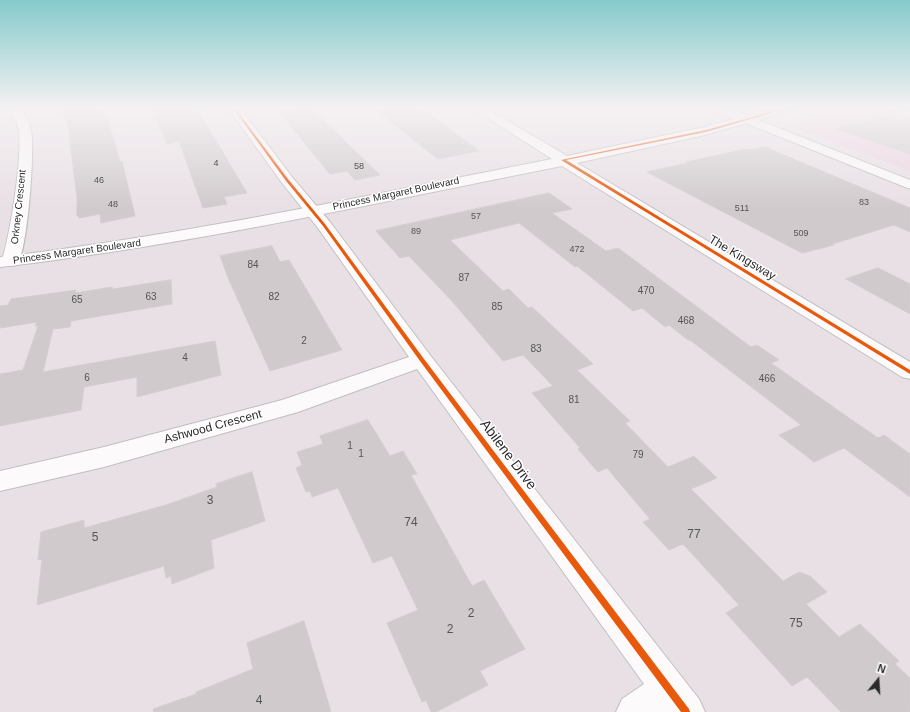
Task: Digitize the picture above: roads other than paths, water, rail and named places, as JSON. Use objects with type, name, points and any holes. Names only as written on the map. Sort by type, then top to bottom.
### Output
[{"type":"street","name":"Orkney Crescent","points":[[6,262],[15,246],[25,141]]},
{"type":"street","points":[[258,141],[287,180],[314,211]]},
{"type":"street","name":"The Kingsway","points":[[532,141],[910,372]]},
{"type":"street","name":"Princess Margaret Boulevard","points":[[6,262],[121,247],[249,224],[656,141]]},
{"type":"street","points":[[801,141],[910,185]]},
{"type":"street","name":"Abilene Drive","points":[[314,211],[422,360],[678,700]]},
{"type":"street","name":"Ashwood Crescent","points":[[0,481],[104,457],[289,406],[422,360]]},
{"type":"street","points":[[635,712],[678,700]]}]
